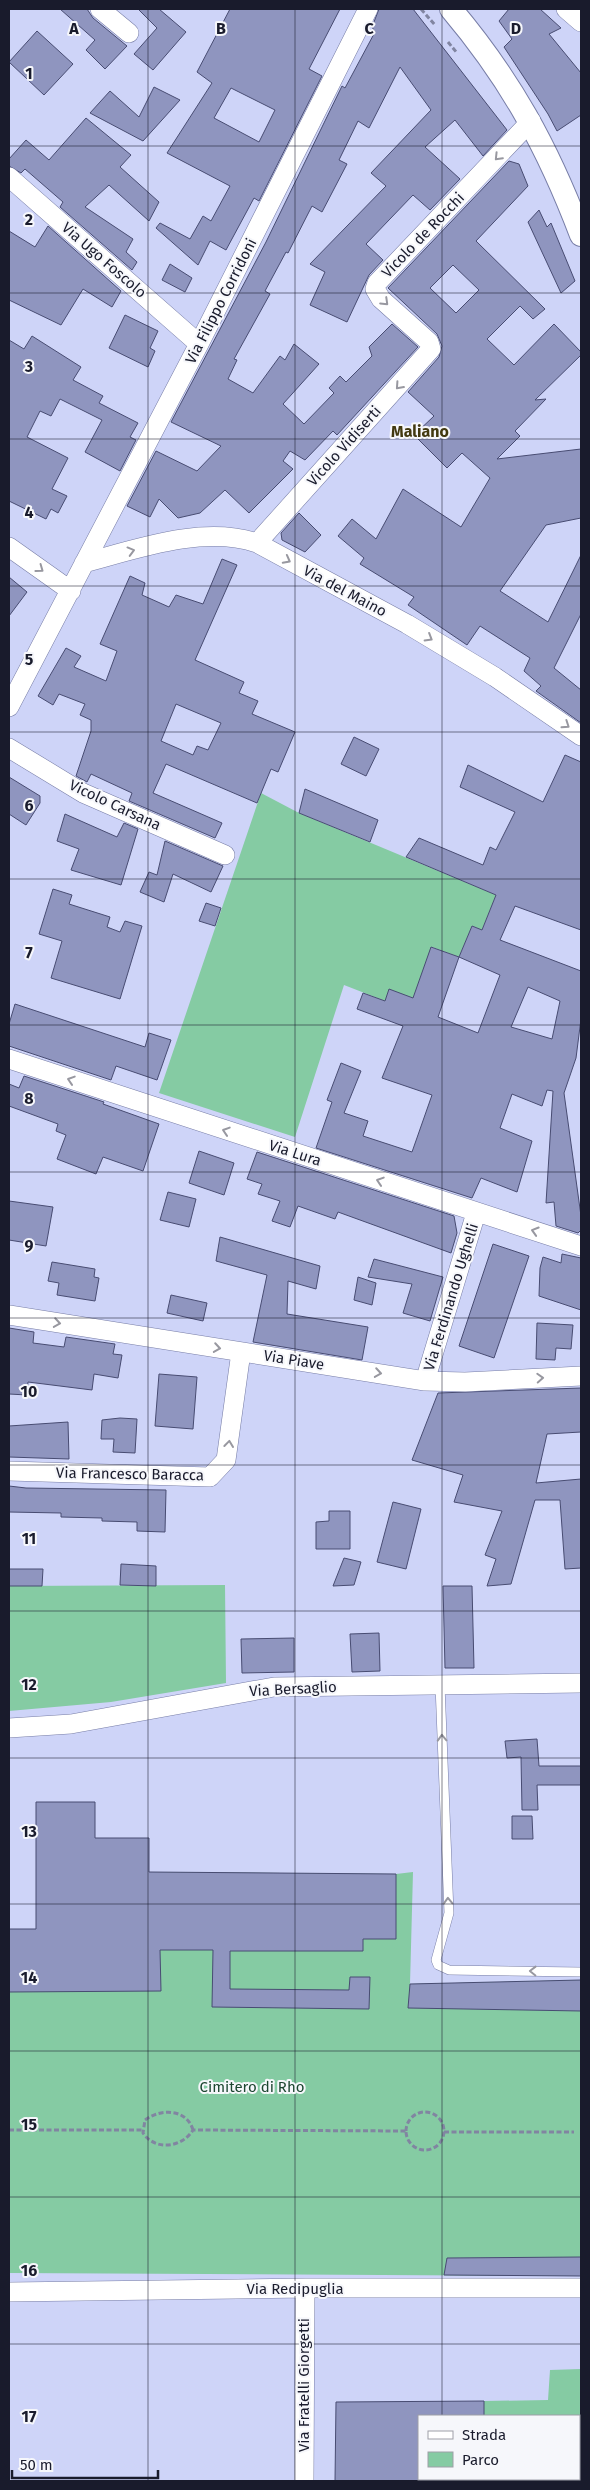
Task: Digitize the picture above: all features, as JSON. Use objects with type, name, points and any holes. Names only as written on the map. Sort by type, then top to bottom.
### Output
[{"type":"street","points":[[100,9],[129,33]]},
{"type":"street","name":"Via Filippo Corridoni","points":[[9,708],[199,344],[368,9]]},
{"type":"street","points":[[452,9],[487,55],[531,121],[565,191],[581,235]]},
{"type":"street","points":[[566,9],[581,22]]},
{"type":"street","name":"Vicolo de Rocchi","points":[[431,349],[429,342],[377,295],[375,289],[377,283],[531,121]]},
{"type":"street","name":"Via Ugo Foscolo","points":[[9,177],[199,344]]},
{"type":"street","name":"Vicolo Vidiserti","points":[[257,543],[431,349]]},
{"type":"street","name":"Via del Maino","points":[[84,563],[153,545],[212,536],[229,536],[257,543],[407,624],[495,677],[581,736]]},
{"type":"street","points":[[9,547],[71,591]]},
{"type":"street","name":"Vicolo Carsana","points":[[9,748],[83,792],[225,855]]},
{"type":"street","name":"Via Lura","points":[[9,1059],[581,1246]]},
{"type":"street","name":"Via Ferdinando Ughelli","points":[[425,1381],[476,1213]]},
{"type":"street","name":"Via Piave","points":[[9,1315],[425,1381],[465,1382],[581,1376]]},
{"type":"street","name":"Via Francesco Baracca","points":[[9,1472],[210,1477],[226,1460],[241,1352]]},
{"type":"street","name":"Via Bersaglio","points":[[9,1728],[71,1724],[202,1702],[256,1688],[581,1683]]},
{"type":"street","name":"Via Redipuglia","points":[[9,2292],[305,2288],[581,2288]]},
{"type":"street","name":"Via Fratelli Giorgetti","points":[[304,2481],[305,2288]]},
{"type":"lane","points":[[440,1685],[448,1913],[436,1960],[438,1965],[449,1970],[581,1972]]},
{"type":"path","points":[[168,2112],[183,2115],[191,2122],[193,2130],[189,2137],[172,2145],[158,2145],[149,2141],[144,2130],[146,2120],[154,2113],[168,2112]]},
{"type":"path","points":[[424,2112],[430,2112],[440,2120],[444,2132],[435,2147],[423,2149],[412,2144],[406,2131],[412,2117],[424,2112]]},
{"type":"path","points":[[9,2130],[144,2130]]},
{"type":"path","points":[[193,2130],[406,2131]]},
{"type":"path","points":[[444,2132],[574,2132]]},
{"type":"green space","points":[[261,793],[299,813],[496,895],[482,930],[472,926],[459,957],[432,947],[413,998],[390,990],[385,1001],[344,985],[295,1137],[159,1093]]},
{"type":"green space","points":[[225,1585],[226,1683],[111,1702],[9,1711],[9,1586]]},
{"type":"green space","name":"Cimitero di Rho","points":[[149,1872],[396,1874],[413,1872],[410,1984],[581,1980],[581,2276],[9,2273],[9,1929],[148,1929]]},
{"type":"green space","points":[[581,2369],[581,2481],[487,2481],[580,2480],[580,2415],[484,2415],[484,2401],[548,2400],[550,2370]]},
{"type":"building","points":[[60,9],[87,9],[93,18],[127,46],[105,69],[86,50],[95,40]]},
{"type":"building","points":[[138,9],[159,9],[186,32],[153,70],[134,54],[157,28]]},
{"type":"building","points":[[230,9],[340,9],[309,69],[322,76],[259,201],[254,198],[226,250],[210,241],[198,265],[156,228],[160,223],[190,239],[203,216],[211,221],[230,186],[167,153],[212,83],[197,72]],"holes":[[[231,88],[275,110],[259,142],[214,118]]]},
{"type":"building","points":[[379,9],[413,9],[507,130],[483,156],[455,120],[425,147],[460,179],[430,210],[413,195],[366,244],[383,260],[369,275],[347,322],[310,305],[325,272],[310,264],[386,186],[371,173],[431,110],[400,67],[369,128],[358,121],[339,160],[347,164],[322,212],[312,206],[288,253],[286,252],[265,291],[270,294],[234,359],[237,360],[228,379],[253,393],[280,356],[285,360],[294,344],[319,364],[283,404],[304,424],[334,393],[329,388],[340,376],[346,382],[372,356],[369,347],[392,324],[418,347],[337,435],[333,431],[305,460],[290,451],[283,461],[293,469],[249,513],[225,490],[200,513],[178,518],[159,499],[150,517],[127,506],[156,451],[197,471],[221,446],[171,422],[266,242],[342,86],[345,88],[375,32],[372,27]]},
{"type":"building","points":[[509,9],[540,9],[561,28],[549,34],[581,73],[581,115],[557,131],[504,47],[512,39],[499,21]]},
{"type":"building","points":[[37,31],[73,64],[44,95],[9,62]]},
{"type":"building","points":[[154,87],[180,100],[143,141],[90,113],[110,91],[139,117]]},
{"type":"building","points":[[86,118],[131,155],[120,167],[159,202],[149,221],[109,185],[85,207],[133,239],[126,252],[137,262],[132,270],[60,207],[63,202],[25,169],[21,173],[9,166],[9,159],[26,140],[49,160]]},
{"type":"building","points":[[509,161],[519,164],[528,186],[476,241],[545,309],[533,319],[520,306],[487,339],[514,365],[554,324],[581,352],[581,355],[535,400],[546,399],[515,431],[520,436],[497,459],[581,449],[581,518],[546,525],[500,591],[548,622],[581,555],[581,614],[554,668],[581,690],[581,723],[536,691],[541,686],[524,671],[530,658],[480,626],[467,645],[408,605],[414,597],[360,564],[364,558],[338,536],[352,519],[376,539],[403,489],[461,527],[490,478],[462,453],[447,468],[414,435],[434,416],[408,392],[439,357],[442,346],[437,334],[388,288]],"holes":[[[453,265],[479,290],[456,313],[430,288]]]},
{"type":"building","points":[[539,210],[547,227],[551,223],[575,281],[561,293],[528,222]]},
{"type":"building","points":[[48,226],[121,291],[112,307],[83,289],[61,325],[9,300],[9,231],[35,247]]},
{"type":"building","points":[[170,264],[192,278],[185,292],[162,280]]},
{"type":"building","points":[[125,315],[158,331],[150,348],[155,351],[148,367],[109,348]]},
{"type":"building","points":[[32,336],[81,367],[73,380],[103,396],[99,403],[138,423],[130,437],[136,440],[120,471],[85,452],[102,420],[60,399],[51,416],[40,411],[27,437],[68,458],[52,489],[67,496],[58,513],[51,509],[46,519],[9,501],[9,340],[24,349]]},
{"type":"building","points":[[299,513],[321,535],[305,552],[282,540],[281,533]]},
{"type":"building","points":[[222,559],[237,565],[195,660],[244,682],[239,693],[258,701],[252,714],[295,732],[278,772],[271,769],[257,803],[166,764],[153,793],[222,823],[215,838],[129,801],[132,793],[91,774],[87,782],[76,776],[91,731],[91,720],[80,715],[85,704],[59,694],[53,705],[38,696],[66,648],[81,656],[74,667],[106,681],[117,651],[100,644],[130,576],[145,583],[142,595],[169,607],[176,595],[203,604]],"holes":[[[176,704],[221,723],[208,750],[197,746],[193,755],[161,741]]]},
{"type":"building","points":[[9,577],[27,592],[9,616]]},
{"type":"building","points":[[354,737],[379,749],[366,776],[341,764]]},
{"type":"building","points":[[565,755],[581,762],[581,930],[515,906],[500,940],[581,971],[581,1019],[576,1058],[564,1093],[581,1216],[581,1230],[578,1233],[556,1226],[554,1202],[546,1203],[553,1091],[547,1090],[542,1106],[512,1094],[500,1128],[532,1141],[517,1192],[481,1178],[472,1198],[316,1148],[332,1102],[327,1100],[341,1063],[361,1071],[344,1113],[368,1121],[363,1136],[412,1152],[432,1095],[382,1078],[403,1026],[357,1009],[363,993],[385,1001],[389,989],[413,998],[431,947],[459,957],[472,926],[482,930],[496,895],[406,857],[419,838],[483,865],[490,847],[496,850],[515,812],[460,787],[468,765],[543,802]],"holes":[[[459,957],[500,975],[478,1033],[438,1017]],[[528,987],[560,1001],[552,1039],[511,1027]]]},
{"type":"building","points":[[9,777],[40,796],[40,803],[26,825],[9,814]]},
{"type":"building","points":[[305,789],[378,820],[370,842],[299,813]]},
{"type":"building","points":[[65,814],[117,837],[124,823],[138,829],[121,885],[71,870],[79,849],[57,841]]},
{"type":"building","points":[[165,841],[223,866],[211,892],[173,874],[164,902],[140,892],[149,872],[157,875]]},
{"type":"building","points":[[53,889],[72,895],[69,904],[110,917],[107,927],[120,932],[125,921],[142,926],[120,999],[51,978],[62,941],[39,934]]},
{"type":"building","points":[[206,903],[221,908],[215,926],[199,921]]},
{"type":"building","points":[[15,1004],[145,1047],[149,1033],[171,1040],[157,1080],[116,1066],[111,1080],[9,1046],[9,1024]]},
{"type":"building","points":[[24,1076],[104,1102],[103,1104],[159,1124],[143,1171],[103,1157],[96,1174],[57,1159],[66,1135],[56,1131],[58,1124],[9,1106],[9,1084],[19,1088]]},
{"type":"building","points":[[199,1151],[234,1163],[224,1195],[189,1183]]},
{"type":"building","points":[[257,1152],[454,1216],[457,1233],[451,1253],[338,1212],[335,1219],[298,1206],[290,1227],[272,1221],[280,1201],[258,1194],[262,1184],[247,1179]]},
{"type":"building","points":[[168,1192],[196,1199],[189,1227],[160,1220]]},
{"type":"building","points":[[9,1201],[53,1207],[46,1246],[9,1240]]},
{"type":"building","points":[[220,1237],[320,1266],[316,1289],[288,1281],[287,1314],[368,1327],[362,1360],[253,1342],[267,1275],[216,1261]]},
{"type":"building","points":[[493,1244],[529,1256],[494,1358],[459,1346]]},
{"type":"building","points":[[562,1254],[581,1258],[581,1310],[539,1296],[540,1268],[543,1257],[561,1263]]},
{"type":"building","points":[[374,1259],[443,1277],[430,1321],[403,1313],[412,1284],[368,1277]]},
{"type":"building","points":[[52,1262],[95,1269],[94,1277],[99,1278],[95,1301],[57,1295],[59,1283],[48,1281]]},
{"type":"building","points":[[358,1277],[376,1283],[372,1305],[354,1300]]},
{"type":"building","points":[[171,1295],[207,1303],[203,1321],[167,1313]]},
{"type":"building","points":[[537,1323],[573,1325],[571,1349],[556,1348],[555,1360],[536,1359]]},
{"type":"building","points":[[9,1328],[34,1332],[33,1343],[64,1347],[66,1337],[115,1344],[113,1354],[122,1355],[118,1378],[94,1374],[92,1390],[28,1382],[27,1395],[9,1394]]},
{"type":"building","points":[[159,1374],[197,1377],[193,1429],[155,1426]]},
{"type":"building","points":[[581,1388],[581,1432],[547,1434],[536,1483],[581,1479],[581,1568],[565,1569],[560,1500],[535,1500],[511,1584],[487,1586],[496,1559],[485,1555],[502,1511],[454,1502],[463,1475],[412,1460],[438,1393]]},
{"type":"building","points":[[137,1419],[135,1453],[113,1452],[114,1439],[101,1439],[102,1420]]},
{"type":"building","points":[[68,1422],[69,1459],[9,1457],[9,1426]]},
{"type":"building","points":[[9,1486],[26,1488],[166,1490],[165,1532],[137,1531],[137,1522],[102,1521],[102,1518],[61,1517],[61,1513],[9,1512]]},
{"type":"building","points":[[393,1502],[421,1509],[406,1569],[377,1562]]},
{"type":"building","points":[[329,1511],[350,1511],[350,1549],[316,1549],[316,1522],[329,1521]]},
{"type":"building","points":[[344,1558],[361,1562],[354,1585],[333,1586]]},
{"type":"building","points":[[121,1564],[156,1566],[156,1586],[120,1585]]},
{"type":"building","points":[[9,1569],[43,1569],[42,1586],[9,1586]]},
{"type":"building","points":[[443,1586],[472,1586],[474,1668],[445,1668]]},
{"type":"building","points":[[379,1633],[380,1671],[352,1672],[350,1634]]},
{"type":"building","points":[[294,1638],[294,1672],[242,1673],[241,1639]]},
{"type":"building","points":[[537,1739],[539,1766],[581,1766],[581,1785],[537,1785],[538,1810],[522,1810],[521,1757],[507,1758],[505,1741]]},
{"type":"building","points":[[36,1802],[95,1802],[95,1838],[149,1838],[149,1872],[396,1874],[396,1939],[363,1939],[363,1951],[230,1951],[230,1989],[349,1990],[350,1977],[370,1977],[369,2009],[212,2007],[213,1950],[160,1950],[161,1991],[9,1992],[9,1929],[36,1929]]},
{"type":"building","points":[[512,1816],[532,1816],[533,1839],[512,1839]]},
{"type":"building","points":[[581,1980],[581,2011],[408,2008],[410,1984]]},
{"type":"building","points":[[581,2257],[581,2276],[444,2275],[447,2258]]},
{"type":"building","points":[[484,2401],[484,2415],[418,2415],[419,2481],[335,2481],[336,2402]]},
{"type":"district","name":"Maliano","points":[[420,431]]}]
